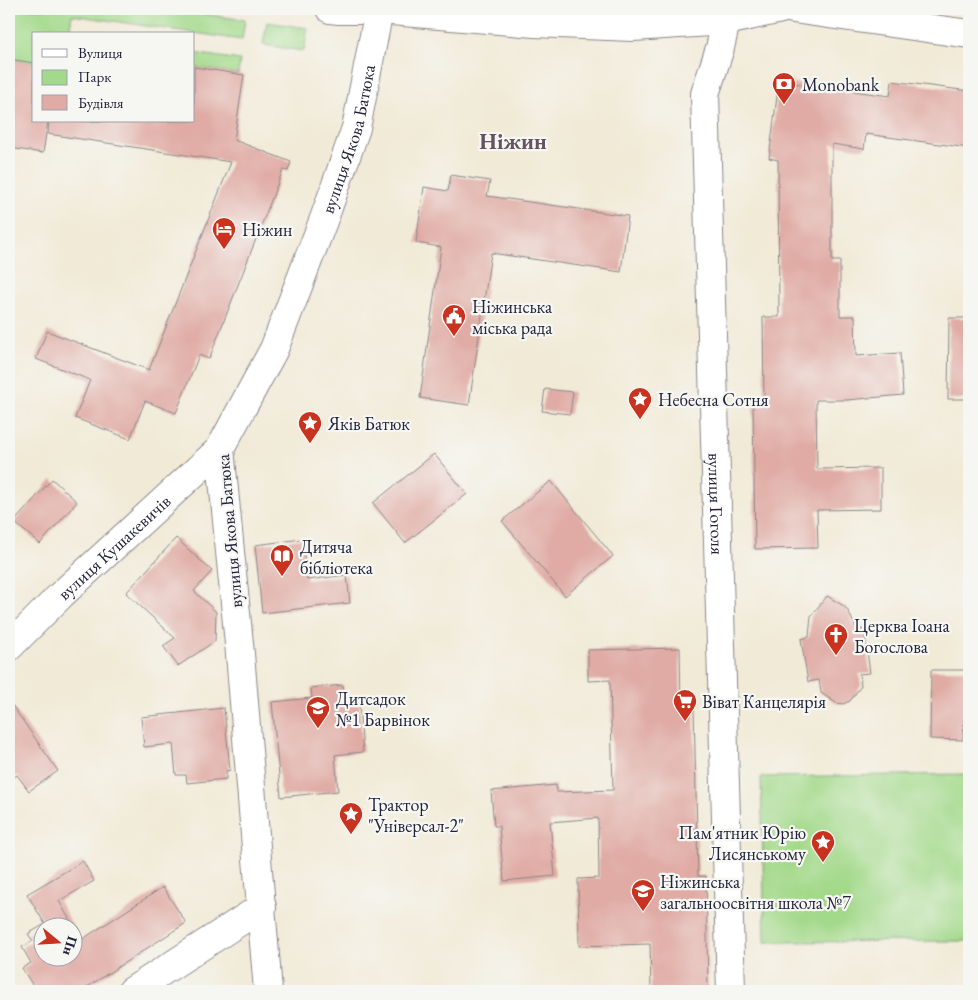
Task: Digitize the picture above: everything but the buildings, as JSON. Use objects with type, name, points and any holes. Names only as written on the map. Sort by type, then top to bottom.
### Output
[{"type":"street","points":[[330,9],[379,9],[534,23],[633,27],[781,9]]},
{"type":"street","name":"вулиця Якова Батюка","points":[[268,991],[238,624],[220,449],[274,349],[325,216],[356,128],[379,9]]},
{"type":"street","points":[[793,9],[969,34]]},
{"type":"street","name":"вулиця Гоголя","points":[[727,15],[720,48],[705,94],[731,991]]},
{"type":"street","name":"вулиця Кушакевичів","points":[[9,647],[61,595],[220,449]]},
{"type":"street","points":[[132,991],[262,906]]},
{"type":"green space","points":[[9,9],[168,9],[245,20],[242,40],[72,15],[69,32],[32,32],[32,63],[9,59]]},
{"type":"green space","points":[[267,22],[308,28],[304,51],[263,45]]},
{"type":"green space","points":[[195,53],[240,60],[238,74],[195,67]]},
{"type":"green space","points":[[969,774],[969,941],[765,942],[761,777]]},
{"type":"place","name":"Monobank","points":[[784,105]]},
{"type":"place","name":"Ніжин","points":[[224,250]]},
{"type":"place","name":"Ніжинська міська рада","points":[[454,337]]},
{"type":"place","name":"Небесна Сотня","points":[[640,420]]},
{"type":"place","name":"Яків Батюк","points":[[310,444]]},
{"type":"place","name":"Дитяча бібліотека","points":[[282,577]]},
{"type":"place","name":"Церква Іоана Богослова","points":[[836,656]]},
{"type":"place","name":"Віват Канцелярія","points":[[685,722]]},
{"type":"place","name":"Дитсадок №1 Барвінок","points":[[318,729]]},
{"type":"place","name":"Трактор \"Універсал-2\"","points":[[351,835]]},
{"type":"place","name":"Пам'ятник Юрію Лисянському","points":[[823,863]]},
{"type":"place","name":"Ніжинська загальноосвітня школа №7","points":[[643,912]]},
{"type":"district","name":"Ніжин","points":[[513,141]]}]
